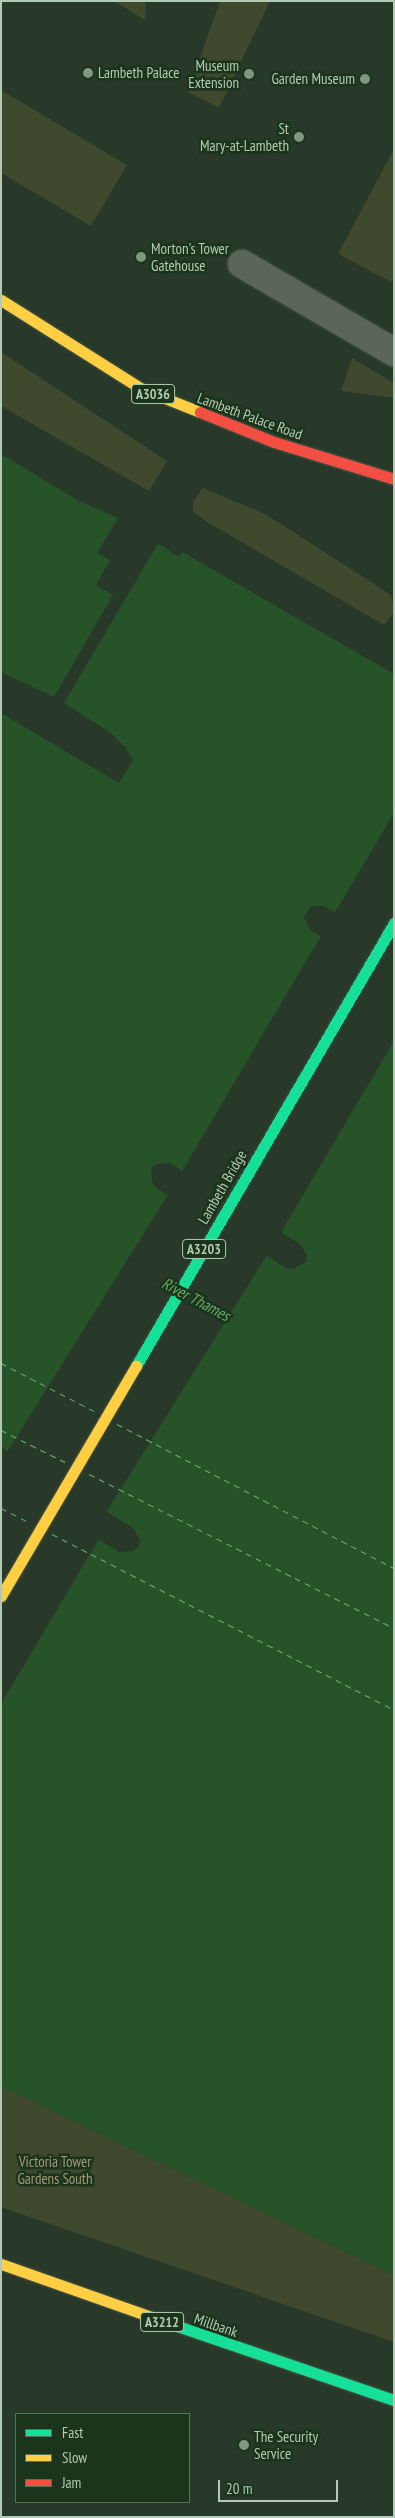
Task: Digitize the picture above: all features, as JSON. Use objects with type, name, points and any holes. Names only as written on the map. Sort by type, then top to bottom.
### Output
[{"type":"main road","name":"Lambeth Palace Road","points":[[1,300],[142,389],[274,442],[394,479]]},
{"type":"main road","name":"Lambeth Bridge","points":[[1,1596],[394,923]]},
{"type":"main road","name":"Millbank","points":[[1,2264],[259,2356],[394,2400]]},
{"type":"street","points":[[242,264],[394,352]]},
{"type":"green space","points":[[114,1],[146,1],[145,20]]},
{"type":"green space","points":[[220,1],[270,1],[219,108],[188,92]]},
{"type":"green space","points":[[1,90],[127,165],[91,226],[1,173]]},
{"type":"green space","points":[[394,149],[394,277],[391,282],[338,254]]},
{"type":"green space","points":[[1,352],[167,461],[149,491],[1,406]]},
{"type":"green space","points":[[352,358],[394,383],[394,398],[341,391]]},
{"type":"green space","points":[[203,488],[265,514],[365,578],[391,595],[394,612],[384,625],[207,522],[193,512],[193,502]]},
{"type":"green space","name":"Victoria Tower Gardens South","points":[[1,2086],[394,2275],[394,2342],[1,2207]]},
{"type":"water","name":"River Thames","points":[[1,454],[77,500],[118,518],[179,557],[182,552],[394,674],[394,947],[324,906],[311,906],[304,917],[310,930],[394,979],[394,2275],[1,2086],[1,1479],[119,1552],[133,1551],[139,1547],[140,1540],[133,1528],[1,1447]],"holes":[[[170,1163],[300,1244],[307,1256],[306,1262],[293,1269],[286,1268],[155,1187],[152,1182],[151,1168],[157,1164]]]},
{"type":"pier","points":[[118,518],[159,542],[64,703],[111,733],[125,747],[133,760],[119,783],[1,713],[1,672],[54,697],[113,595],[96,585],[110,560],[97,553]]},
{"type":"pier","points":[[394,813],[394,950],[334,914]]},
{"type":"pier","points":[[322,934],[394,977],[394,1041],[280,1234],[181,1173]]},
{"type":"pier","points":[[169,1193],[267,1254],[105,1514],[7,1453]]},
{"type":"pier","points":[[2,1477],[100,1537],[1,1704],[1,1479]]},
{"type":"ferry route","points":[[1,1363],[94,1411]]},
{"type":"ferry route","points":[[117,1424],[394,1568]]},
{"type":"ferry route","points":[[1,1430],[65,1462]]},
{"type":"ferry route","points":[[89,1474],[394,1628]]},
{"type":"ferry route","points":[[1,1508],[28,1522]]},
{"type":"ferry route","points":[[52,1534],[394,1710]]},
{"type":"traffic: fast","points":[[136,1366],[394,923]]},
{"type":"traffic: fast","points":[[154,2318],[394,2400]]},
{"type":"traffic: slow","points":[[1,300],[142,389],[200,412]]},
{"type":"traffic: slow","points":[[1,1596],[136,1366]]},
{"type":"traffic: slow","points":[[1,2264],[154,2318]]},
{"type":"traffic: jam","points":[[200,412],[274,442],[394,479]]},
{"type":"place","name":"Lambeth Palace","points":[[88,73]]},
{"type":"place","name":"Museum Extension","points":[[249,74]]},
{"type":"place","name":"Garden Museum","points":[[365,79]]},
{"type":"place","name":"St Mary-at-Lambeth","points":[[299,137]]},
{"type":"place","name":"Morton's Tower Gatehouse","points":[[141,257]]},
{"type":"place","name":"The Security Service","points":[[244,2445]]}]
